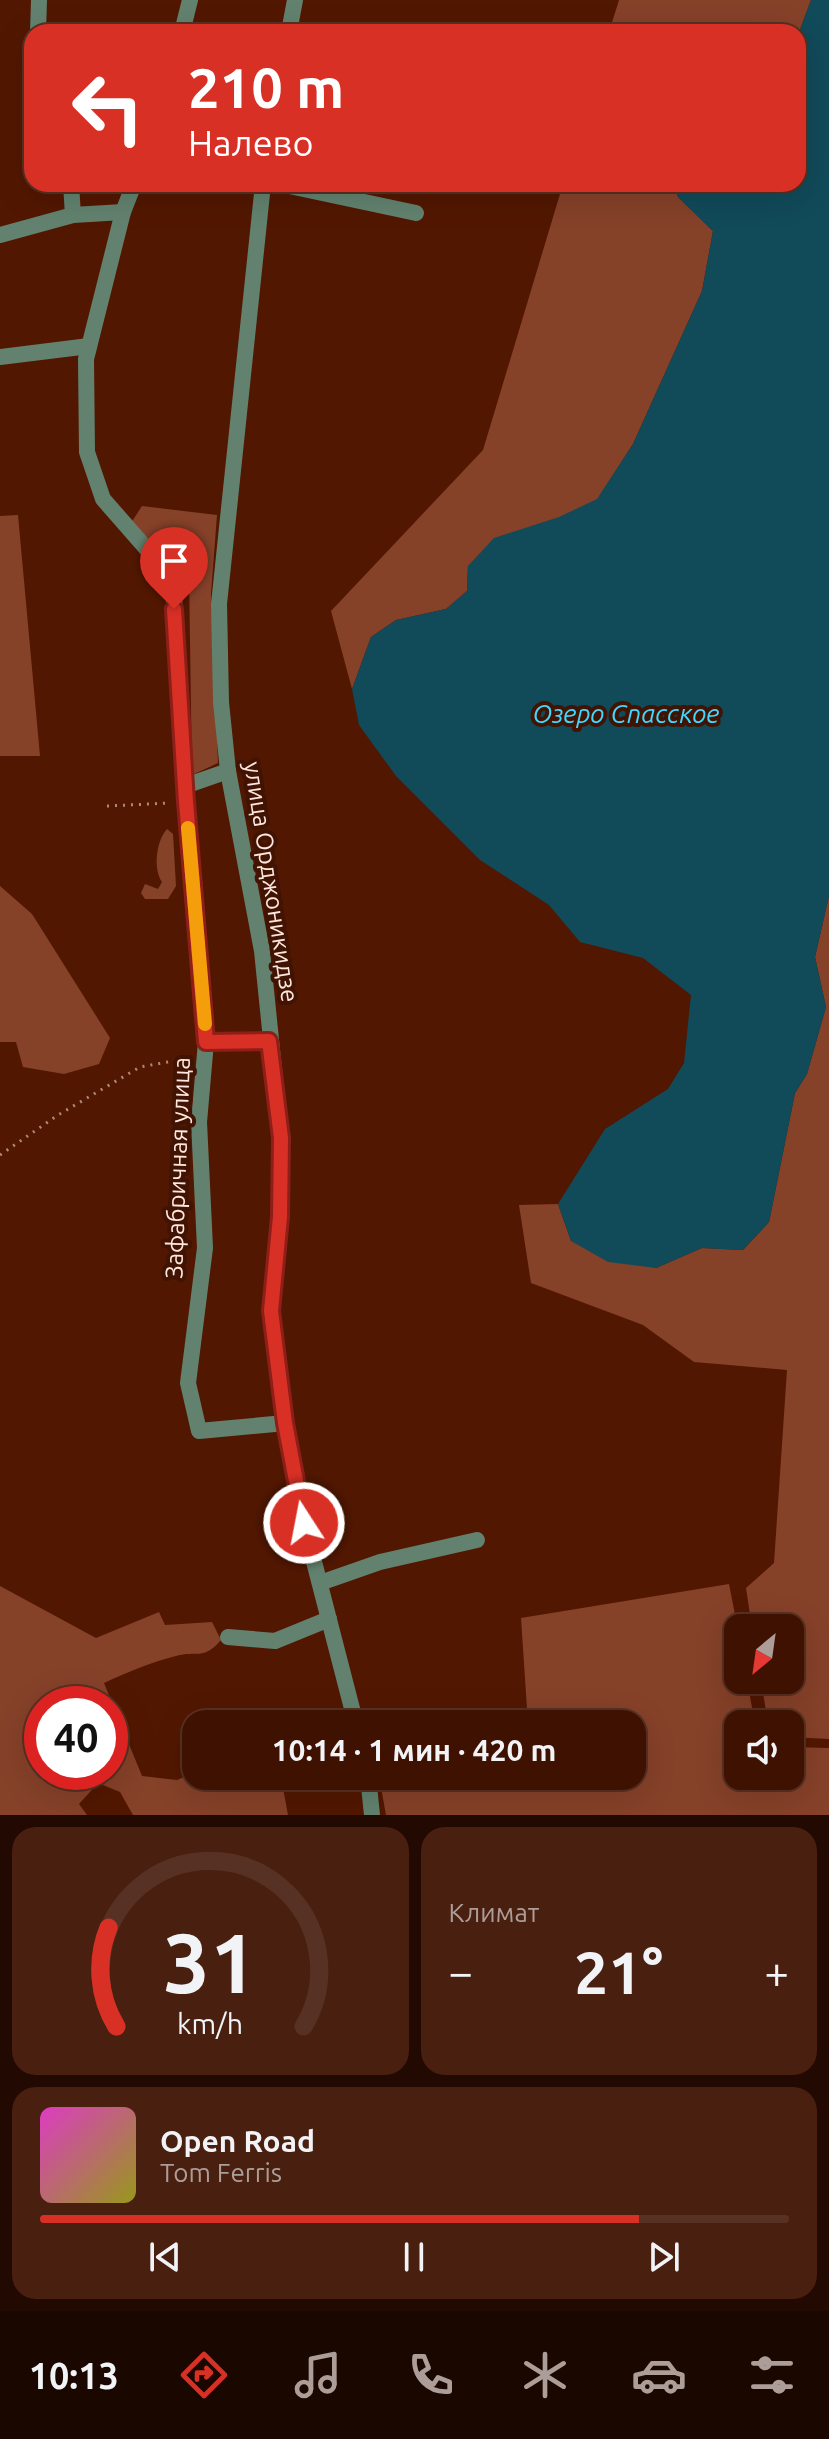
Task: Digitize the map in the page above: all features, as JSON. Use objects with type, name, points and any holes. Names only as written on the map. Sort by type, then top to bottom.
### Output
[{"type":"street","points":[[38,24],[39,0]]},
{"type":"street","points":[[184,24],[190,0]]},
{"type":"street","points":[[290,24],[295,0]]},
{"type":"street","points":[[72,192],[73,215]]},
{"type":"street","points":[[0,357],[89,346],[131,192]]},
{"type":"street","name":"улица Орджоникидзе","points":[[262,192],[219,604],[221,702],[228,771],[262,951],[281,1138],[280,1217],[271,1311],[285,1423],[304,1523],[352,1710]]},
{"type":"street","points":[[318,192],[416,213]]},
{"type":"street","points":[[0,235],[73,215],[123,212]]},
{"type":"street","name":"Зафабричная улица","points":[[89,346],[86,359],[87,452],[103,499],[173,579],[185,794],[206,1048],[199,1122],[205,1248],[188,1383],[199,1431],[285,1423]]},
{"type":"street","points":[[185,794],[228,771]]},
{"type":"street","points":[[206,1048],[269,1041]]},
{"type":"street","points":[[320,1583],[380,1562],[477,1540]]},
{"type":"street","points":[[228,1637],[275,1641],[329,1619]]},
{"type":"street","points":[[369,1790],[372,1815]]},
{"type":"path","points":[[107,806],[185,794]]},
{"type":"path","points":[[0,1155],[58,1115],[140,1067],[206,1048]]},
{"type":"shaded area","points":[[619,0],[811,0],[802,24],[612,24]]},
{"type":"shaded area","points":[[561,192],[676,192],[713,231],[702,291],[633,444],[597,500],[468,566],[467,591],[446,609],[396,620],[371,637],[352,689],[331,611],[483,450]]},
{"type":"shaded area","points":[[142,506],[217,515],[211,594],[218,763],[192,775],[189,574],[172,567],[131,523]]},
{"type":"shaded area","points":[[18,515],[40,756],[0,756],[0,516]]},
{"type":"shaded area","points":[[167,829],[173,834],[176,886],[168,899],[145,899],[141,893],[145,884],[158,889],[162,882],[157,870],[157,855]]},
{"type":"shaded area","points":[[0,886],[32,914],[110,1038],[99,1064],[64,1074],[23,1067],[16,1042],[0,1042]]},
{"type":"shaded area","points":[[829,896],[829,1739],[804,1738],[804,1710],[766,1710],[763,1694],[804,1694],[804,1614],[750,1614],[746,1588],[774,1563],[787,1370],[694,1362],[643,1325],[531,1283],[519,1205],[558,1204],[571,1241],[656,1268],[702,1248],[743,1250],[769,1222],[795,1093],[807,1074],[826,1007],[815,957]]},
{"type":"shaded area","points":[[729,1584],[735,1614],[724,1614],[724,1694],[750,1694],[752,1710],[724,1710],[724,1790],[804,1790],[804,1747],[829,1748],[829,1815],[386,1815],[382,1790],[646,1790],[646,1710],[527,1710],[521,1618]]},
{"type":"shaded area","points":[[0,1586],[96,1638],[159,1612],[165,1625],[212,1622],[221,1640],[209,1651],[167,1658],[104,1683],[105,1686],[24,1686],[24,1790],[92,1790],[79,1804],[87,1815],[0,1815]]},
{"type":"shaded area","points":[[128,1742],[142,1776],[182,1778],[182,1790],[283,1790],[288,1815],[133,1815],[120,1792],[115,1790],[128,1790]]},
{"type":"water","name":"Озеро Спасское","points":[[811,0],[829,0],[829,896],[815,957],[826,1007],[807,1074],[795,1093],[769,1222],[743,1250],[702,1248],[656,1268],[608,1262],[571,1241],[558,1204],[605,1129],[668,1089],[684,1063],[691,995],[643,958],[580,942],[549,905],[480,860],[396,776],[359,725],[352,689],[371,637],[396,620],[446,609],[467,591],[468,566],[494,538],[559,517],[597,499],[633,444],[702,291],[713,231],[676,192],[806,192],[806,24],[802,24]]},
{"type":"slow traffic","points":[[188,828],[205,1024]]},
{"type":"route","points":[[174,609],[206,1042],[269,1041],[281,1138],[280,1217],[271,1311],[285,1423],[304,1523]]}]
